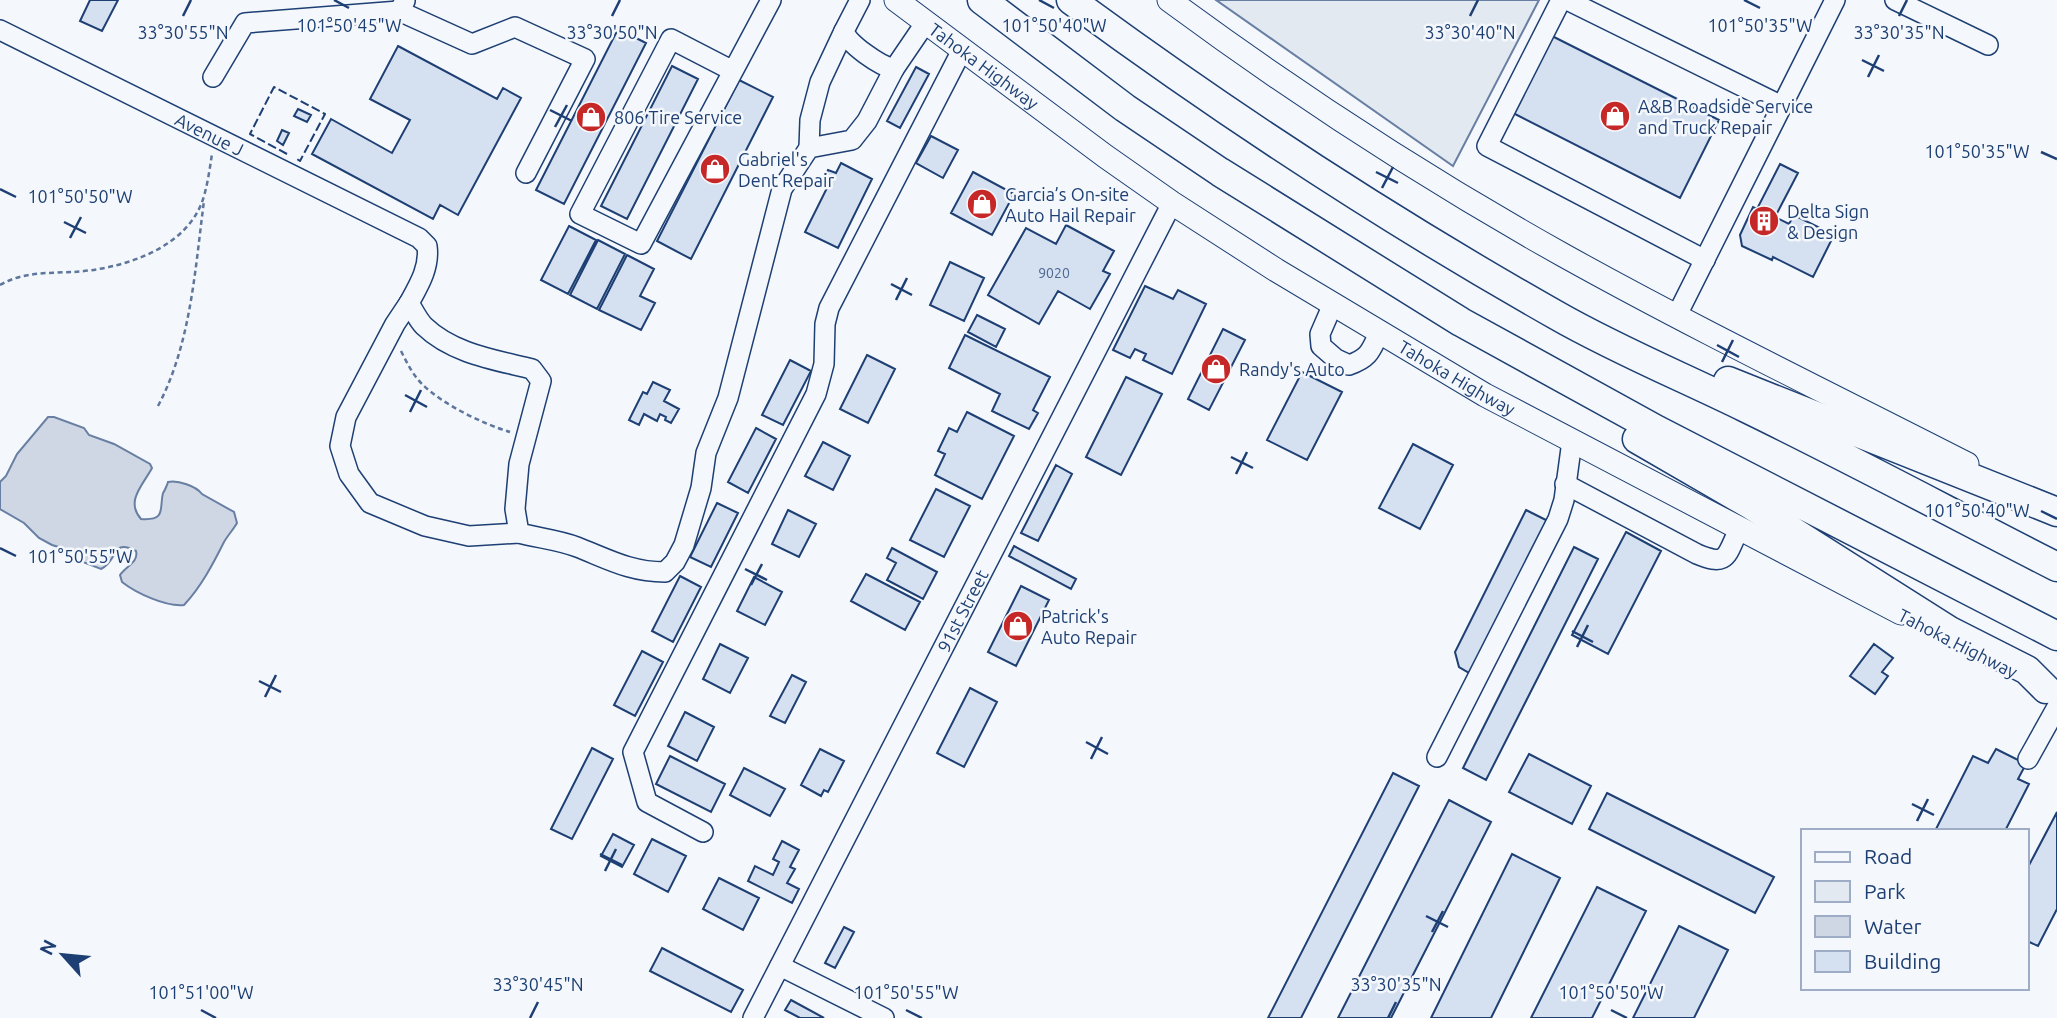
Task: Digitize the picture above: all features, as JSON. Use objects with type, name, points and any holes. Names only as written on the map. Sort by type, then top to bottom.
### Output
[{"type":"highway","points":[[982,0],[1125,108],[1209,165],[1475,329],[1647,445],[1751,505],[1950,631],[2027,670],[2053,696]]},
{"type":"highway","points":[[1071,0],[1289,152],[1540,306],[2057,567]]},
{"type":"highway","points":[[1540,306],[2057,511]]},
{"type":"highway","points":[[1475,329],[1657,430],[2057,636]]},
{"type":"main road","name":"Tahoka Highway","points":[[896,0],[1105,156],[1276,271],[1485,395],[2053,696]]},
{"type":"main road","points":[[1169,0],[1300,93],[1469,200],[1564,255],[2057,511]]},
{"type":"street","points":[[733,71],[671,39],[580,214],[640,244],[733,71],[771,0]]},
{"type":"street","points":[[519,533],[514,509],[519,464],[541,380],[533,369],[467,353],[433,334],[423,325],[409,303],[395,324],[346,417],[340,446],[349,474],[370,503],[425,526],[469,536],[519,533],[574,546],[621,566],[645,572],[665,572],[675,562],[684,545],[701,488],[706,453],[728,398],[782,189],[809,148],[810,120],[820,82],[860,0]]},
{"type":"street","points":[[1560,0],[1487,146],[1705,260]]},
{"type":"street","points":[[1567,0],[1782,106]]},
{"type":"street","points":[[1677,315],[1835,0]]},
{"type":"street","points":[[1895,0],[1988,45]]},
{"type":"street","points":[[213,77],[246,23],[402,5],[472,44],[515,27],[585,59],[526,173]]},
{"type":"street","points":[[809,148],[852,140],[867,121],[894,68],[926,22]]},
{"type":"street","name":"Avenue J","points":[[0,30],[419,238],[428,246],[429,256],[423,278],[409,303]]},
{"type":"street","points":[[844,31],[846,39],[886,67],[894,68]]},
{"type":"street","points":[[704,832],[648,802],[633,752],[816,394],[824,364],[825,324],[829,308],[962,50]]},
{"type":"street","name":"91st Street","points":[[753,1018],[1172,203]]},
{"type":"street","points":[[1334,304],[1320,334],[1321,346],[1336,359],[1349,365],[1367,357],[1381,331]]},
{"type":"street","points":[[1437,757],[1558,519],[1572,441]]},
{"type":"street","points":[[1565,484],[1713,561],[1720,560],[1727,554],[1739,529]]},
{"type":"street","points":[[2028,759],[2053,696]]},
{"type":"street","points":[[780,966],[884,1018]]},
{"type":"path","points":[[158,406],[178,358],[189,308],[204,197],[216,136]]},
{"type":"path","points":[[0,285],[32,274],[91,271],[144,257],[181,234],[192,221],[204,197]]},
{"type":"path","points":[[395,324],[398,345],[421,384],[439,398],[500,429],[514,432],[528,429]]},
{"type":"green space","points":[[1216,0],[1539,0],[1453,166]]},
{"type":"water","points":[[48,417],[84,428],[89,435],[114,444],[150,464],[152,468],[135,499],[141,519],[158,516],[168,482],[191,486],[234,512],[237,523],[201,583],[184,605],[169,604],[151,598],[122,582],[120,575],[134,561],[136,551],[123,547],[119,549],[101,569],[75,559],[62,548],[39,538],[24,523],[0,509],[0,482],[17,454]]},
{"type":"building","points":[[90,0],[118,0],[102,31],[80,21]]},
{"type":"building","name":"806 Tire Service","points":[[618,29],[646,43],[564,204],[536,190]]},
{"type":"building","name":"A&B Roadside Service and Truck Repair","points":[[1550,35],[1719,120],[1680,198],[1511,112]]},
{"type":"building","points":[[398,46],[497,99],[503,88],[521,98],[458,215],[440,205],[433,219],[312,154],[331,119],[392,153],[410,120],[370,99]]},
{"type":"building","points":[[672,66],[698,79],[627,219],[601,206]]},
{"type":"building","points":[[916,67],[929,74],[900,128],[887,121]]},
{"type":"building","name":"Gabriel's Dent Repair","points":[[739,80],[773,97],[691,259],[657,241]]},
{"type":"building","points":[[298,109],[311,115],[307,122],[294,116]]},
{"type":"building","points":[[282,130],[289,133],[283,145],[277,141]]},
{"type":"building","points":[[931,136],[958,150],[943,178],[916,163]]},
{"type":"building","points":[[841,163],[872,179],[838,248],[805,232],[830,182],[824,179],[828,170],[836,173]]},
{"type":"building","name":"Delta Sign & Design","points":[[1780,164],[1798,173],[1775,217],[1789,224],[1794,215],[1834,235],[1813,277],[1773,257],[1772,260],[1742,246],[1740,235],[1753,207],[1757,209]]},
{"type":"building","name":"Garcia’s On-site Auto Hail Repair","points":[[973,172],[1014,194],[992,235],[951,213]]},
{"type":"building","points":[[1066,225],[1114,251],[1103,271],[1110,274],[1090,309],[1058,291],[1039,324],[988,295],[1026,228],[1056,244]]},
{"type":"building","points":[[569,226],[596,240],[568,294],[541,280]]},
{"type":"building","points":[[598,240],[625,254],[597,309],[570,295]]},
{"type":"building","points":[[627,255],[654,269],[640,296],[655,303],[641,330],[599,310]]},
{"type":"building","points":[[950,262],[984,278],[964,321],[930,305]]},
{"type":"building","points":[[1145,286],[1173,299],[1178,290],[1206,304],[1172,374],[1143,360],[1146,354],[1135,349],[1130,358],[1113,350]]},
{"type":"building","points":[[977,315],[1005,329],[996,347],[968,332]]},
{"type":"building","name":"Randy's Auto","points":[[1223,329],[1245,340],[1209,410],[1188,399]]},
{"type":"building","points":[[965,335],[1050,377],[1033,410],[1038,413],[1029,429],[992,411],[1000,394],[949,368]]},
{"type":"building","points":[[867,355],[895,369],[868,423],[840,409]]},
{"type":"building","points":[[790,360],[811,371],[783,425],[762,415]]},
{"type":"building","points":[[1302,372],[1342,392],[1307,460],[1267,440]]},
{"type":"building","points":[[1126,377],[1162,394],[1121,475],[1086,457]]},
{"type":"building","points":[[653,382],[670,390],[664,401],[679,409],[671,423],[660,414],[657,421],[644,414],[639,425],[629,420],[643,392],[647,394]]},
{"type":"building","points":[[967,412],[1014,436],[982,499],[935,475],[945,454],[938,451],[949,428],[957,432]]},
{"type":"building","points":[[756,428],[776,439],[748,493],[728,482]]},
{"type":"building","points":[[823,442],[850,456],[833,490],[805,476]]},
{"type":"building","points":[[1413,444],[1453,465],[1420,529],[1379,508]]},
{"type":"building","points":[[1056,465],[1072,474],[1038,541],[1021,533]]},
{"type":"building","points":[[936,489],[970,506],[944,557],[910,540]]},
{"type":"building","points":[[717,503],[738,513],[711,567],[690,557]]},
{"type":"building","points":[[788,510],[816,524],[799,557],[772,544]]},
{"type":"building","points":[[1526,510],[1548,521],[1471,674],[1459,667],[1455,652]]},
{"type":"building","points":[[1626,532],[1661,551],[1608,654],[1572,635]]},
{"type":"building","points":[[1014,546],[1076,579],[1071,589],[1009,556]]},
{"type":"building","points":[[1574,547],[1598,559],[1486,780],[1463,768]]},
{"type":"building","points":[[892,548],[937,572],[923,599],[887,580],[896,563],[887,558]]},
{"type":"building","points":[[866,574],[920,602],[905,630],[851,601]]},
{"type":"building","points":[[680,576],[701,587],[673,642],[652,631]]},
{"type":"building","points":[[754,577],[782,592],[765,625],[737,611]]},
{"type":"building","name":"Patrick's Auto Repair","points":[[1021,586],[1049,600],[1016,666],[988,652]]},
{"type":"building","points":[[720,644],[748,658],[730,693],[703,679]]},
{"type":"building","points":[[1874,644],[1893,658],[1882,672],[1888,676],[1875,694],[1850,676]]},
{"type":"building","points":[[642,651],[663,662],[635,716],[614,705]]},
{"type":"building","points":[[792,675],[806,682],[785,723],[770,716]]},
{"type":"building","points":[[970,688],[997,702],[964,767],[937,753]]},
{"type":"building","points":[[685,712],[714,727],[697,761],[668,746]]},
{"type":"building","points":[[592,748],[613,759],[572,839],[551,829]]},
{"type":"building","points":[[820,749],[844,761],[828,792],[824,790],[821,796],[801,785]]},
{"type":"building","points":[[1996,749],[2026,764],[2018,779],[2029,784],[2006,829],[1936,829],[1973,756],[1988,763]]},
{"type":"building","points":[[1529,754],[1591,786],[1572,824],[1509,792]]},
{"type":"building","points":[[670,756],[725,784],[711,812],[656,784]]},
{"type":"building","points":[[744,768],[785,789],[770,816],[730,795]]},
{"type":"building","points":[[1393,773],[1419,786],[1301,1018],[1268,1018]]},
{"type":"building","points":[[1607,793],[1774,877],[1755,913],[1589,829]]},
{"type":"building","points":[[1449,800],[1491,822],[1391,1018],[1338,1018]]},
{"type":"building","points":[[2057,812],[2057,909],[2038,946],[2029,942],[2029,865]]},
{"type":"building","points":[[613,834],[634,845],[622,867],[601,856]]},
{"type":"building","points":[[652,839],[686,856],[668,892],[634,874]]},
{"type":"building","points":[[782,841],[799,850],[790,867],[795,869],[787,883],[799,889],[792,903],[748,881],[755,866],[773,875],[779,862],[773,859]]},
{"type":"building","points":[[1512,854],[1560,878],[1491,1018],[1431,1018]]},
{"type":"building","points":[[719,878],[759,898],[743,930],[703,909]]},
{"type":"building","points":[[1597,887],[1646,911],[1592,1018],[1531,1018]]},
{"type":"building","points":[[1679,926],[1728,950],[1694,1018],[1633,1018]]},
{"type":"building","points":[[844,927],[854,932],[835,968],[825,963]]},
{"type":"building","points":[[662,948],[743,990],[731,1012],[650,971]]},
{"type":"building","points":[[791,1000],[824,1018],[800,1018],[785,1010]]},
{"type":"fence","points":[[287,154],[250,134],[274,87],[325,114],[300,161],[297,159]]},
{"type":"place","name":"A&B Roadside Service and Truck Repair","points":[[1615,116]]},
{"type":"place","name":"806 Tire Service","points":[[591,117]]},
{"type":"place","name":"Gabriel's Dent Repair","points":[[715,169]]},
{"type":"place","name":"Garcia’s On-site Auto Hail Repair","points":[[982,204]]},
{"type":"place","name":"Delta Sign & Design","points":[[1764,221]]},
{"type":"place","name":"Randy's Auto","points":[[1216,369]]},
{"type":"place","name":"Patrick's Auto Repair","points":[[1018,626]]}]
